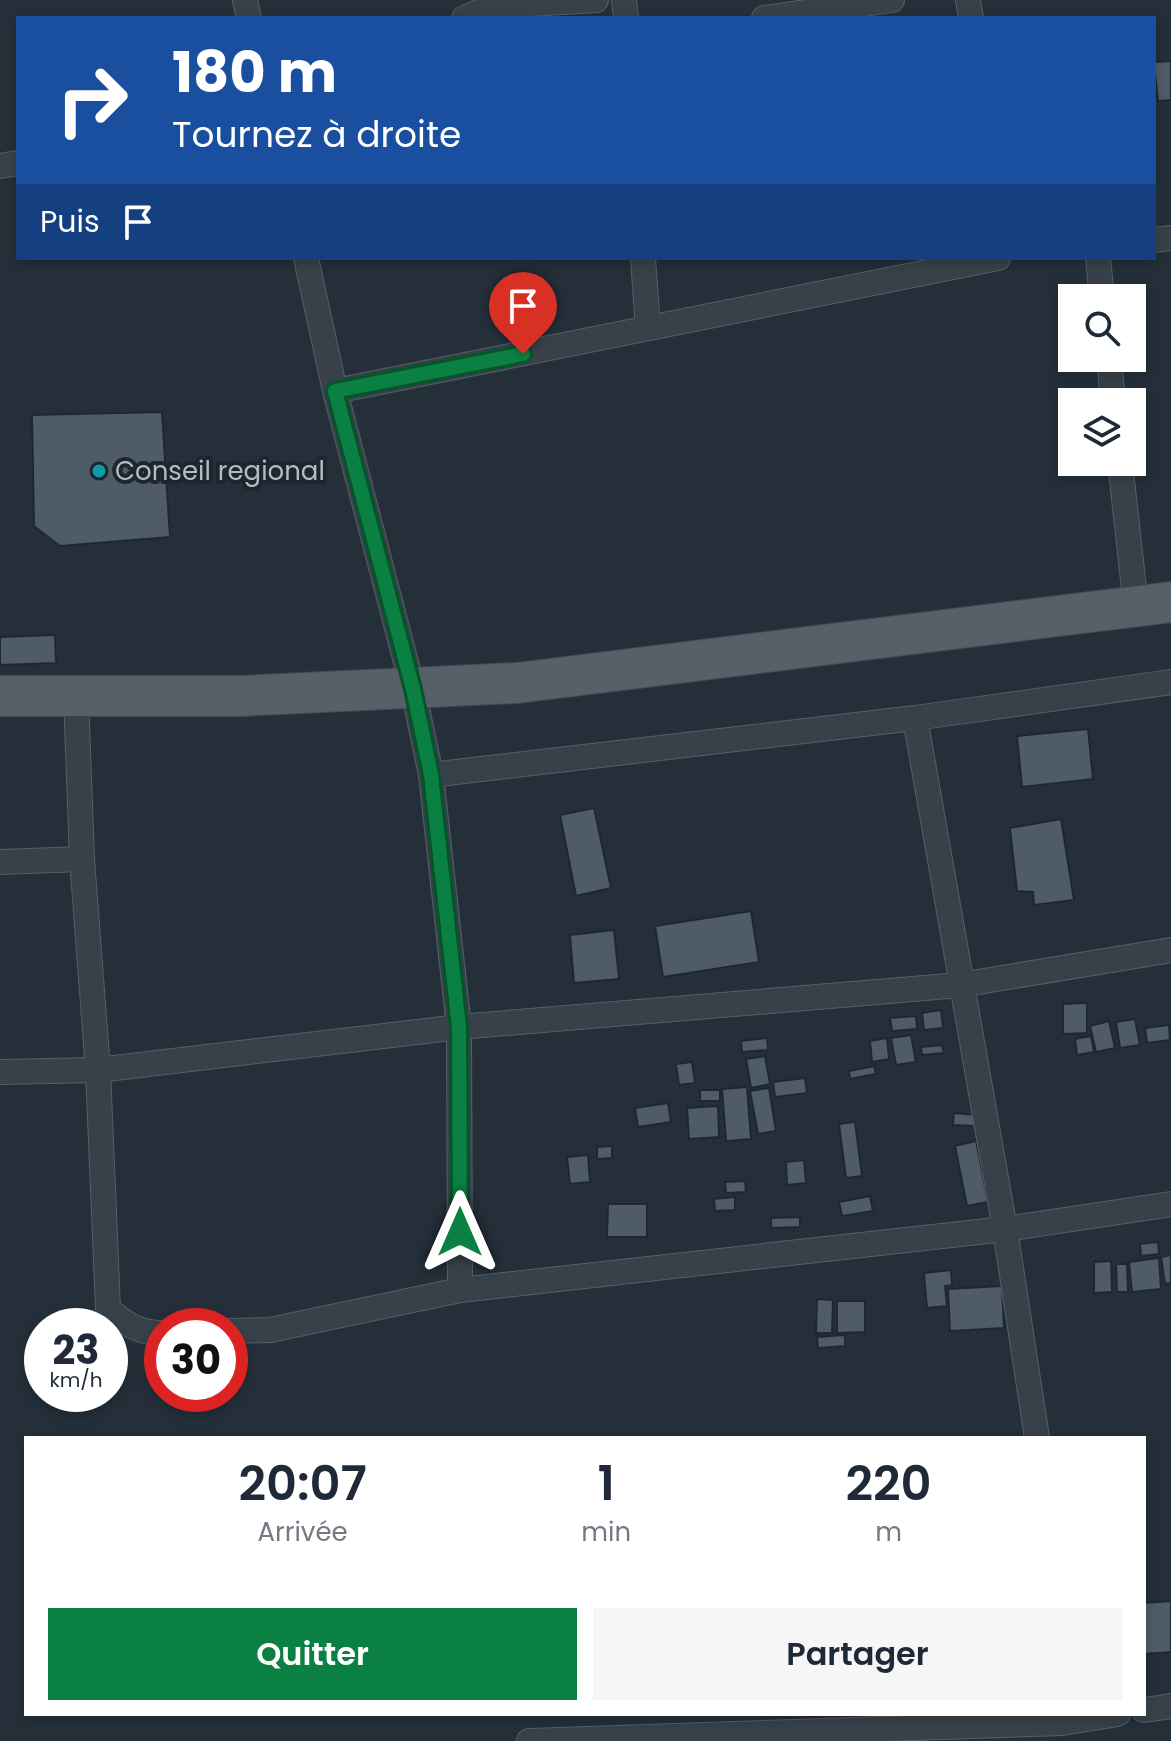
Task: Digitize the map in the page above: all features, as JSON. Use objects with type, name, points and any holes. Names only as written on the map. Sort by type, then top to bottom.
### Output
[{"type":"main road","points":[[0,696],[240,696],[517,683],[1153,604]]},
{"type":"street","points":[[469,16],[494,6],[596,0]]},
{"type":"street","points":[[778,16],[892,0]]},
{"type":"street","points":[[306,260],[335,391],[413,689],[431,775],[459,1027],[460,1290]]},
{"type":"street","points":[[643,260],[648,328]]},
{"type":"street","points":[[335,391],[988,260]]},
{"type":"street","points":[[1098,260],[1101,284]]},
{"type":"street","points":[[1123,476],[1153,604]]},
{"type":"street","points":[[431,775],[915,718],[1171,682]]},
{"type":"street","points":[[76,696],[82,859],[98,1070],[108,1309],[125,1325],[144,1332]]},
{"type":"street","points":[[915,718],[1005,1229],[1037,1436]]},
{"type":"street","points":[[0,862],[82,859]]},
{"type":"street","points":[[0,1072],[98,1070],[459,1027],[960,985],[1171,950]]},
{"type":"street","points":[[248,1331],[270,1330],[460,1290],[1005,1229],[1171,1204]]},
{"type":"street","points":[[1146,1710],[1171,1706]]},
{"type":"street","points":[[529,1741],[1090,1716]]},
{"type":"street","points":[[1028,1741],[1062,1718]]},
{"type":"building","points":[[1171,61],[1171,100],[1158,101],[1156,62]]},
{"type":"building","name":"Conseil regional","points":[[162,412],[170,537],[60,546],[34,526],[32,415]]},
{"type":"building","points":[[55,635],[56,663],[0,665],[0,637]]},
{"type":"building","points":[[1088,729],[1093,779],[1022,787],[1017,736]]},
{"type":"building","points":[[594,808],[611,888],[576,896],[560,815]]},
{"type":"building","points":[[1061,819],[1074,900],[1034,905],[1033,892],[1017,891],[1010,828]]},
{"type":"building","points":[[751,911],[759,962],[663,977],[655,926]]},
{"type":"building","points":[[614,930],[619,979],[574,983],[570,935]]},
{"type":"building","points":[[1087,1003],[1087,1033],[1063,1034],[1063,1004]]},
{"type":"building","points":[[941,1010],[943,1028],[924,1030],[922,1013]]},
{"type":"building","points":[[916,1016],[917,1029],[892,1031],[890,1018]]},
{"type":"building","points":[[1135,1019],[1140,1045],[1120,1048],[1116,1022]]},
{"type":"building","points":[[1109,1021],[1115,1048],[1096,1052],[1090,1026]]},
{"type":"building","points":[[1169,1025],[1170,1040],[1147,1043],[1145,1028]]},
{"type":"building","points":[[911,1035],[916,1062],[896,1065],[891,1038]]},
{"type":"building","points":[[1091,1036],[1094,1052],[1077,1055],[1075,1039]]},
{"type":"building","points":[[767,1038],[768,1050],[742,1052],[741,1041]]},
{"type":"building","points":[[887,1038],[889,1059],[872,1062],[870,1041]]},
{"type":"building","points":[[942,1045],[944,1053],[922,1055],[921,1047]]},
{"type":"building","points":[[765,1056],[770,1084],[751,1088],[746,1059]]},
{"type":"building","points":[[692,1062],[695,1083],[679,1085],[676,1064]]},
{"type":"building","points":[[874,1066],[876,1074],[850,1079],[849,1071]]},
{"type":"building","points":[[805,1078],[807,1093],[775,1097],[773,1082]]},
{"type":"building","points":[[747,1087],[751,1139],[726,1141],[722,1089]]},
{"type":"building","points":[[769,1088],[776,1131],[758,1134],[750,1091]]},
{"type":"building","points":[[700,1090],[720,1090],[720,1101],[700,1101]]},
{"type":"building","points":[[668,1103],[671,1122],[638,1127],[635,1108]]},
{"type":"building","points":[[718,1106],[719,1137],[689,1139],[687,1108]]},
{"type":"building","points":[[954,1113],[976,1115],[975,1126],[953,1125]]},
{"type":"building","points":[[855,1122],[862,1176],[846,1178],[839,1124]]},
{"type":"building","points":[[976,1141],[988,1202],[967,1206],[955,1146]]},
{"type":"building","points":[[612,1146],[612,1158],[597,1159],[597,1147]]},
{"type":"building","points":[[588,1155],[590,1182],[570,1184],[567,1157]]},
{"type":"building","points":[[804,1160],[806,1183],[787,1185],[786,1162]]},
{"type":"building","points":[[745,1181],[746,1192],[726,1193],[725,1182]]},
{"type":"building","points":[[870,1196],[873,1211],[842,1216],[839,1202]]},
{"type":"building","points":[[735,1197],[735,1210],[715,1211],[714,1199]]},
{"type":"building","points":[[608,1204],[647,1204],[647,1237],[607,1237]]},
{"type":"building","points":[[800,1217],[800,1227],[771,1228],[771,1218]]},
{"type":"building","points":[[1158,1242],[1159,1254],[1141,1256],[1140,1244]]},
{"type":"building","points":[[1171,1255],[1171,1283],[1165,1284],[1161,1257]]},
{"type":"building","points":[[1159,1258],[1161,1289],[1132,1292],[1129,1262]]},
{"type":"building","points":[[1111,1261],[1112,1292],[1094,1293],[1094,1262]]},
{"type":"building","points":[[1116,1264],[1127,1264],[1128,1292],[1117,1292]]},
{"type":"building","points":[[951,1270],[952,1285],[945,1286],[947,1306],[927,1308],[924,1273]]},
{"type":"building","points":[[1002,1286],[1004,1328],[950,1331],[948,1289]]},
{"type":"building","points":[[817,1299],[833,1300],[832,1333],[816,1333]]},
{"type":"building","points":[[837,1301],[865,1301],[865,1332],[837,1333]]},
{"type":"building","points":[[845,1335],[845,1346],[818,1348],[817,1337]]},
{"type":"building","points":[[1171,1601],[1171,1652],[1146,1654],[1146,1603]]},
{"type":"place","name":"Conseil regional","points":[[99,471]]},
{"type":"route","points":[[460,1232],[459,1027],[431,775],[413,689],[335,391],[523,354]]}]
